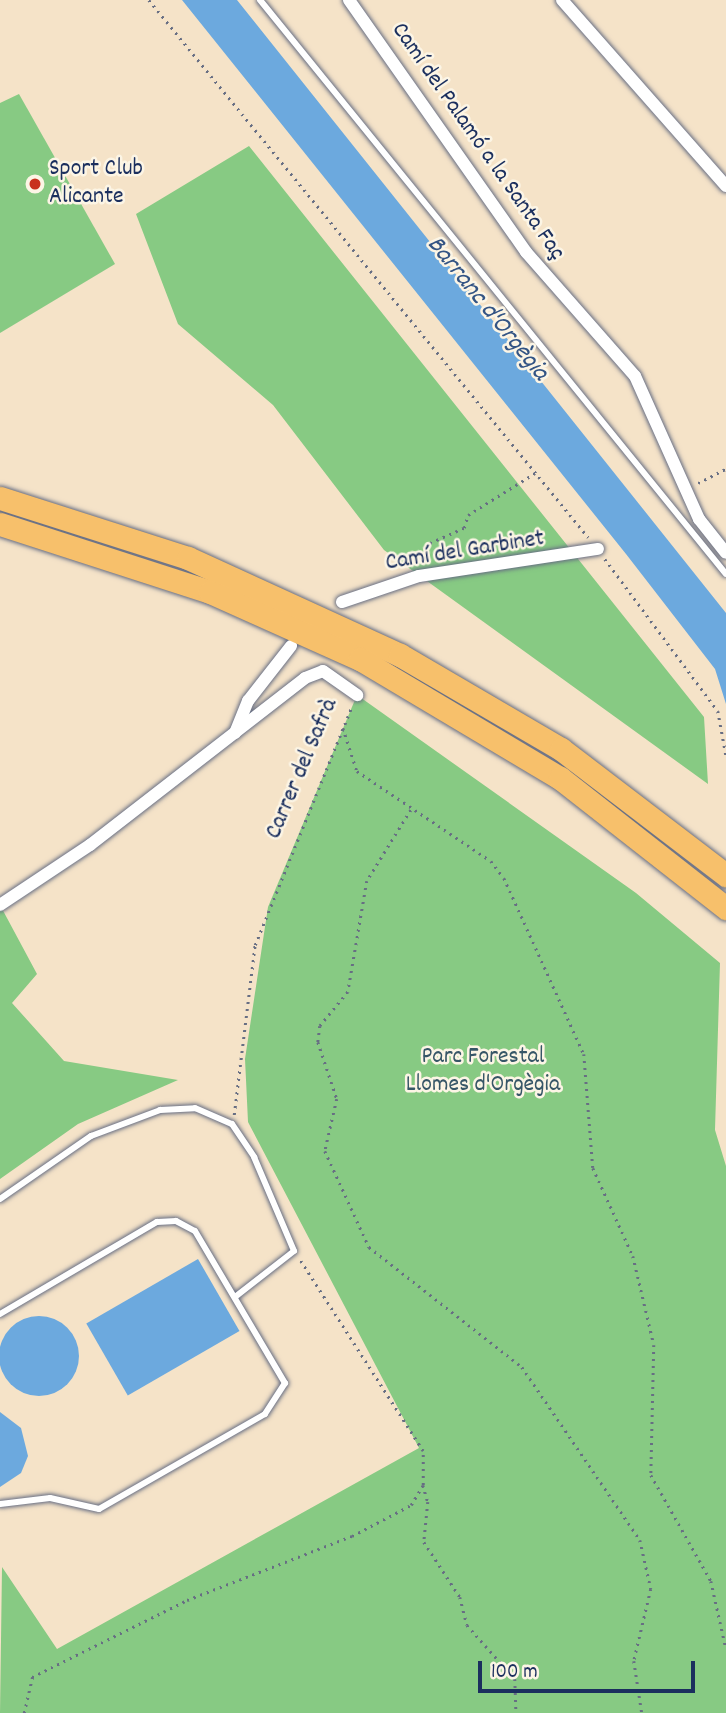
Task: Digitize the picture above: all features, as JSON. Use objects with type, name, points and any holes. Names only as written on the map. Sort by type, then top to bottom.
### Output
[{"type":"highway","points":[[0,498],[188,558],[400,655],[561,749],[726,875]]},
{"type":"highway","points":[[0,523],[211,592],[360,659],[560,778],[726,908]]},
{"type":"street","name":"Camí del Palamó a la Santa Faç","points":[[349,0],[526,252],[622,357],[688,488],[699,519],[726,553]]},
{"type":"street","points":[[562,0],[726,186]]},
{"type":"street","name":"Camí del Garbinet","points":[[342,602],[393,582],[598,549]]},
{"type":"street","points":[[235,733],[248,701],[291,646]]},
{"type":"street","name":"Carrer del Safrà","points":[[0,905],[235,733],[305,678],[323,671],[357,695]]},
{"type":"lane","points":[[260,0],[726,574]]},
{"type":"lane","points":[[0,1199],[91,1136],[160,1110],[195,1108],[232,1124],[254,1157],[294,1251],[235,1297]]},
{"type":"lane","points":[[0,1314],[157,1222],[176,1221],[195,1231],[285,1383],[265,1414],[99,1509],[50,1498],[0,1504]]},
{"type":"path","points":[[149,0],[598,549],[718,711],[726,755]]},
{"type":"path","points":[[688,488],[726,469]]},
{"type":"path","points":[[393,582],[430,543],[464,528],[468,515],[536,473]]},
{"type":"path","name":"Carrer del Safrà","points":[[232,1124],[243,1079],[255,945],[357,695]]},
{"type":"path","points":[[343,728],[357,771],[411,810],[491,861],[504,878],[584,1054],[593,1168],[634,1256],[653,1345],[651,1475],[710,1581],[726,1648]]},
{"type":"path","points":[[411,810],[367,881],[348,992],[320,1026],[318,1042],[337,1099],[325,1150],[369,1247],[522,1367],[640,1540],[651,1589],[634,1661],[642,1713]]},
{"type":"path","points":[[294,1251],[409,1424],[423,1451],[423,1485],[428,1502],[424,1542],[460,1597],[467,1625],[515,1679],[516,1713]]},
{"type":"path","points":[[23,1713],[32,1677],[187,1600],[397,1515],[423,1485]]},
{"type":"green space","name":"Sport Club Alicante","points":[[19,94],[115,264],[0,333],[0,103]]},
{"type":"green space","points":[[249,146],[704,717],[708,784],[384,550],[273,405],[178,324],[136,214]]},
{"type":"green space","name":"Parc Forestal Llomes d'Orgègia","points":[[357,695],[636,893],[720,963],[715,1130],[726,1166],[726,1713],[0,1713],[2,1567],[57,1649],[419,1448],[248,1122],[245,1059],[268,907]]},
{"type":"green space","points":[[0,905],[37,974],[12,1003],[64,1061],[178,1080],[78,1124],[0,1179]]},
{"type":"water","points":[[182,0],[237,0],[726,613],[726,704],[715,669]]},
{"type":"water","points":[[198,1259],[240,1331],[128,1395],[86,1324]]},
{"type":"water","points":[[39,1316],[54,1319],[67,1328],[76,1341],[79,1356],[76,1371],[67,1384],[54,1393],[39,1396],[24,1393],[11,1384],[2,1371],[-1,1356],[2,1341],[11,1328],[24,1319]]},
{"type":"water","points":[[0,1412],[21,1428],[28,1456],[21,1473],[0,1487]]},
{"type":"place","name":"Sport Club Alicante","points":[[35,184]]},
{"type":"water label","name":"Barranc d'Orgègia","points":[[487,309]]}]
